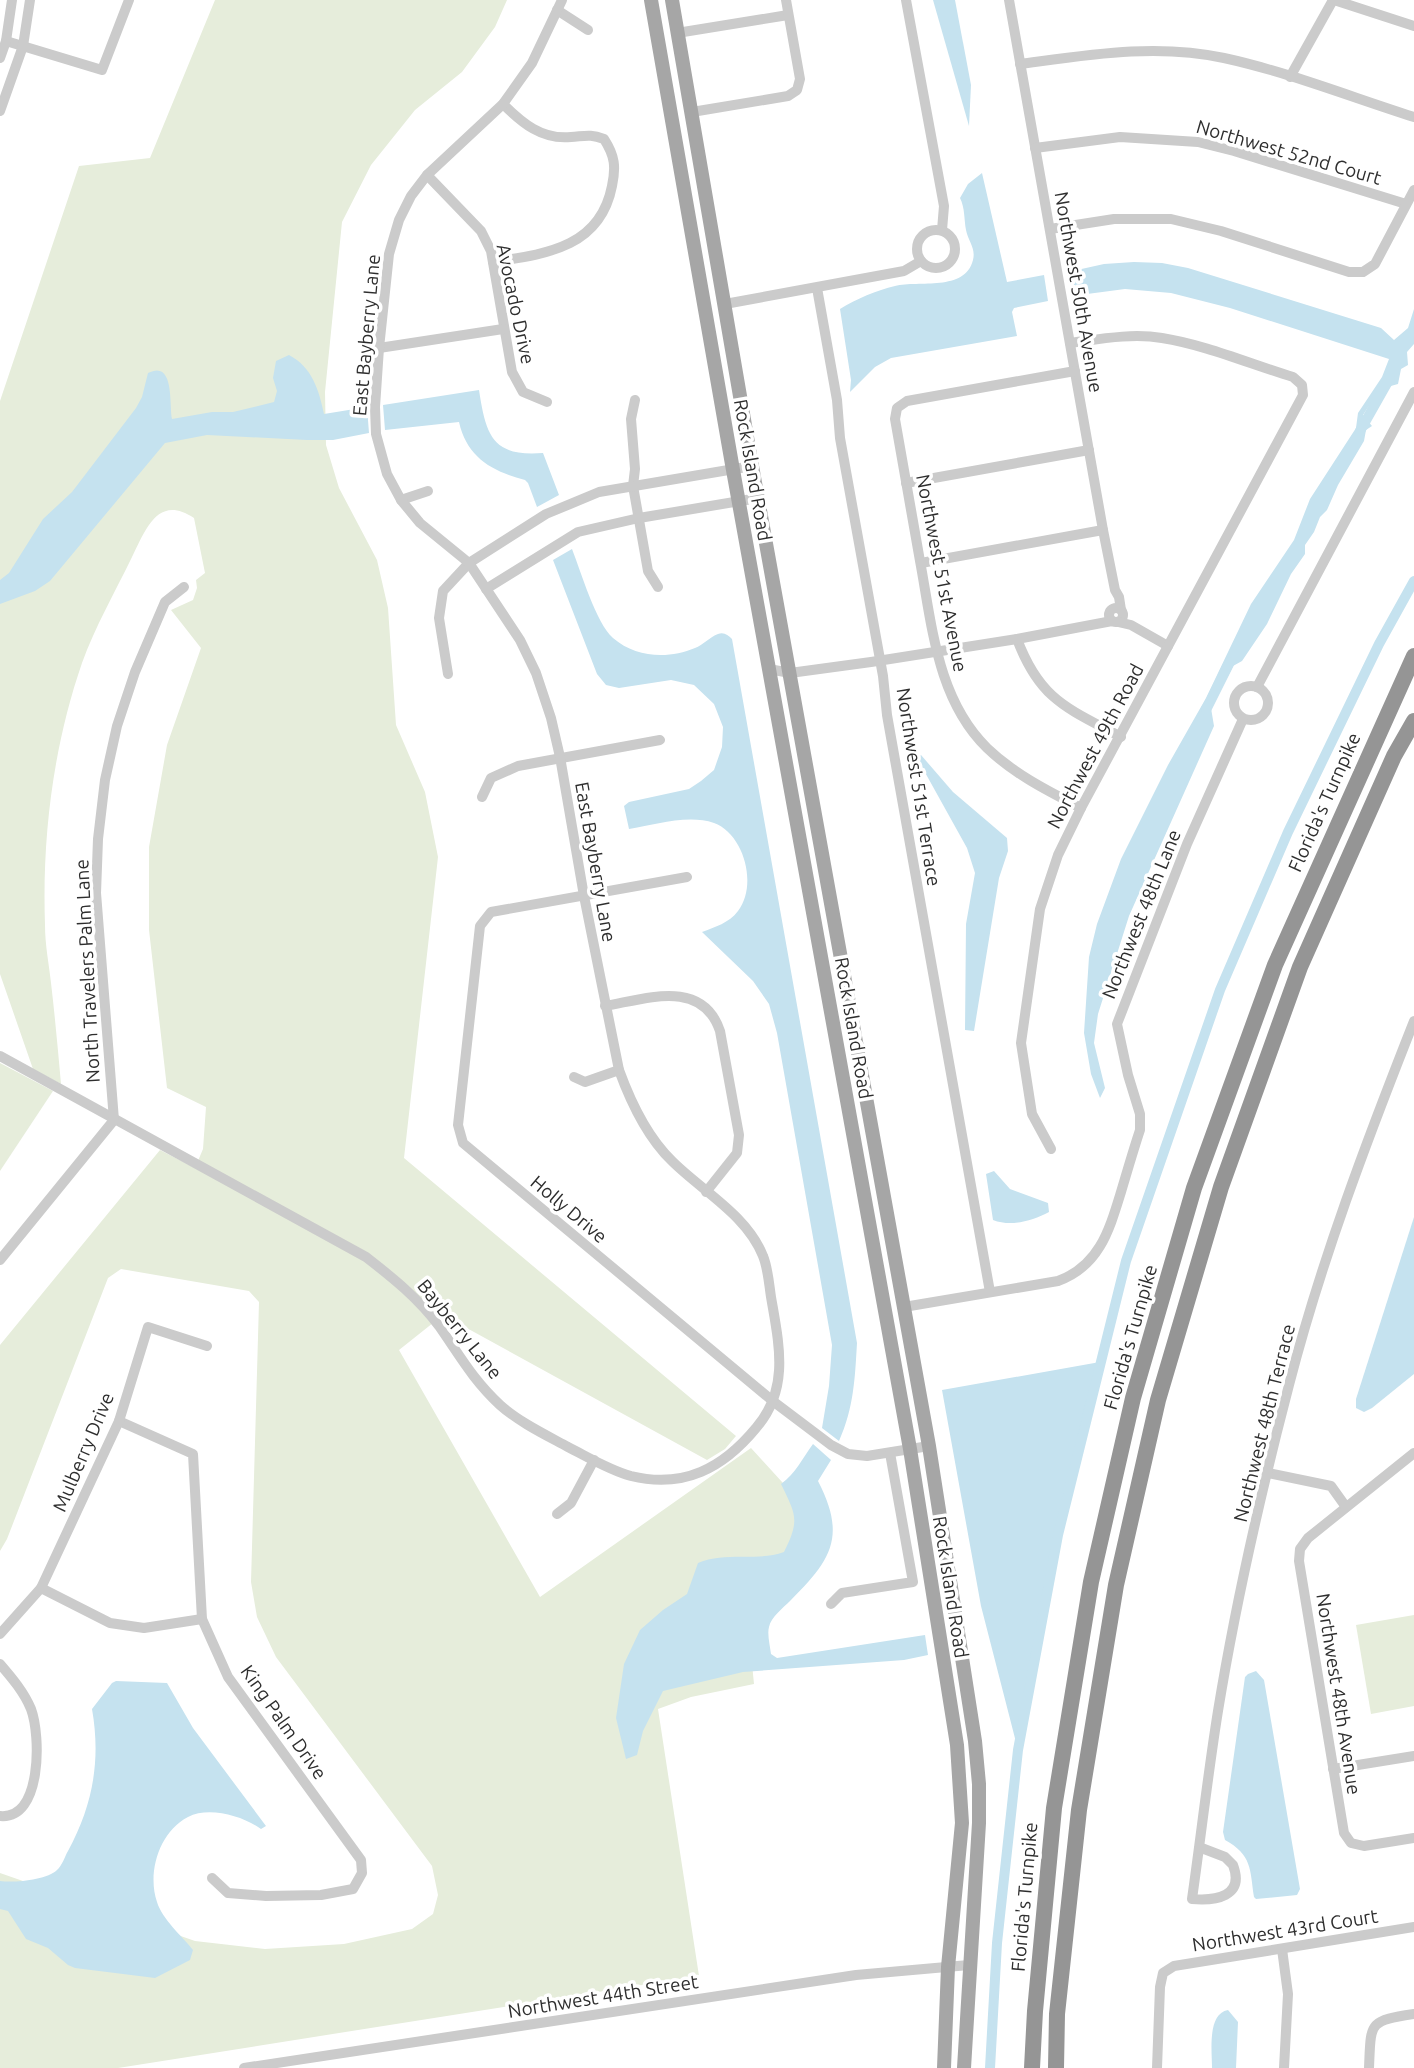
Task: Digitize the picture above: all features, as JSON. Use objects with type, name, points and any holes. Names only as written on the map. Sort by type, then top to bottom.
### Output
[{"type":"highway","name":"Florida's Turnpike","points":[[1032,2068],[1054,1808],[1091,1582],[1133,1398],[1194,1188],[1275,965],[1414,656]]},
{"type":"highway","points":[[1056,2068],[1057,2014],[1079,1810],[1116,1585],[1158,1400],[1221,1187],[1300,967],[1394,757],[1414,720]]},
{"type":"main road","name":"Rock Island Road","points":[[651,0],[738,502],[910,1449],[957,1745],[962,1823],[948,1967],[944,2068]]},
{"type":"main road","name":"Rock Island Road","points":[[672,0],[752,466],[929,1446],[975,1741],[979,1805],[964,2068]]},
{"type":"main road","points":[[961,1805],[979,1805]]},
{"type":"street","points":[[0,58],[6,40],[12,0]]},
{"type":"street","points":[[0,111],[23,46],[30,0]]},
{"type":"street","points":[[6,40],[102,70],[129,0]]},
{"type":"street","points":[[692,112],[788,96],[797,90],[800,79],[786,0]]},
{"type":"street","points":[[906,0],[944,206],[942,230]]},
{"type":"street","name":"Northwest 50th Avenue","points":[[1009,0],[1115,590],[1116,615]]},
{"type":"street","points":[[1290,77],[1333,0],[1413,24]]},
{"type":"street","points":[[559,5],[588,30]]},
{"type":"street","name":"East Bayberry Lane","points":[[559,5],[532,63],[503,104],[427,175],[411,196],[399,220],[389,254],[379,348],[376,434],[387,474],[401,500],[420,523],[469,563],[520,640],[536,673],[560,757],[584,896],[619,1070],[629,1098],[642,1122],[670,1160],[753,1234],[764,1258],[780,1347],[779,1378],[774,1402]]},
{"type":"street","points":[[677,33],[788,15]]},
{"type":"street","points":[[1020,64],[1111,51],[1171,51],[1223,57],[1414,117]]},
{"type":"street","points":[[493,262],[546,254],[574,242],[590,229],[602,214],[610,196],[615,169],[613,154],[604,139],[589,134],[570,138],[549,137],[524,125],[503,104]]},
{"type":"street","name":"Northwest 52nd Court","points":[[1035,148],[1120,137],[1198,142],[1406,204]]},
{"type":"street","name":"Avocado Drive","points":[[427,175],[481,231],[491,251],[512,372],[523,392],[547,402]]},
{"type":"street","points":[[1050,229],[1114,219],[1171,219],[1221,231],[1349,272],[1363,272],[1375,264],[1414,190]]},
{"type":"street","points":[[931,230],[942,230],[948,233],[955,251],[950,262],[932,268],[921,261],[916,251],[918,240],[931,230]]},
{"type":"street","points":[[724,304],[904,271],[921,261]]},
{"type":"street","name":"Northwest 51st Terrace","points":[[817,288],[887,715],[990,1292]]},
{"type":"street","points":[[379,348],[503,329]]},
{"type":"street","name":"Northwest 49th Road","points":[[1051,1149],[1032,1114],[1021,1043],[1040,909],[1058,855],[1303,396],[1302,385],[1293,377],[1161,337],[1131,336],[1070,343]]},
{"type":"street","name":"Northwest 51st Avenue","points":[[1075,371],[907,401],[897,408],[895,419],[937,653],[949,692],[967,724],[987,748],[1018,773],[1081,808]]},
{"type":"street","name":"Northwest 48th Lane","points":[[904,1307],[1051,1282],[1072,1275],[1087,1265],[1105,1240],[1140,1130],[1140,1114],[1116,1024],[1187,844],[1243,719],[1238,716],[1233,706],[1236,694],[1245,687],[1260,684],[1414,392]]},
{"type":"street","points":[[635,400],[631,419],[635,469],[633,486],[648,571],[658,587]]},
{"type":"street","points":[[906,483],[1089,450]]},
{"type":"street","points":[[448,674],[439,618],[443,591],[469,563],[546,514],[599,492],[752,466]]},
{"type":"street","points":[[401,500],[428,491]]},
{"type":"street","points":[[486,589],[578,532],[639,518],[758,498]]},
{"type":"street","points":[[921,563],[1103,530]]},
{"type":"street","name":"North Travelers Palm Lane","points":[[114,1121],[96,893],[97,839],[114,739],[135,672],[165,602],[184,587]]},
{"type":"street","points":[[769,669],[790,673],[937,653],[1094,624],[1116,615],[1168,646]]},
{"type":"street","points":[[1017,639],[1027,667],[1047,692],[1064,706],[1121,737]]},
{"type":"street","points":[[1243,719],[1254,721],[1267,710],[1268,699],[1260,684]]},
{"type":"street","points":[[482,797],[492,778],[517,766],[660,740]]},
{"type":"street","name":"Holly Drive","points":[[687,877],[491,912],[480,926],[458,1125],[463,1143],[774,1402],[831,1445],[848,1454],[867,1456],[929,1446]]},
{"type":"street","points":[[605,1006],[668,995],[687,997],[706,1006],[716,1019],[739,1135],[737,1153],[706,1192]]},
{"type":"street","name":"Northwest 48th Terrace","points":[[1199,1847],[1225,1857],[1233,1865],[1233,1889],[1220,1898],[1192,1899],[1199,1847],[1218,1710],[1249,1553],[1289,1384],[1333,1238],[1414,1021]]},
{"type":"street","name":"Bayberry Lane","points":[[0,1056],[366,1257],[410,1292],[438,1325],[474,1379],[503,1408],[547,1436],[594,1460],[630,1476],[661,1480],[689,1476],[718,1465],[740,1448],[774,1402]]},
{"type":"street","points":[[574,1077],[585,1082],[619,1070]]},
{"type":"street","points":[[1,1257],[114,1121]]},
{"type":"street","name":"Mulberry Drive","points":[[0,1634],[41,1588],[119,1422],[148,1327],[207,1346]]},
{"type":"street","name":"King Palm Drive","points":[[119,1422],[193,1454],[202,1619],[228,1677],[361,1860],[362,1873],[353,1889],[321,1895],[265,1896],[228,1893],[212,1878]]},
{"type":"street","points":[[831,1604],[842,1593],[913,1582],[890,1453]]},
{"type":"street","points":[[1268,1473],[1331,1486],[1346,1507],[1414,1453]]},
{"type":"street","points":[[557,1514],[571,1503],[594,1460]]},
{"type":"street","name":"Northwest 48th Avenue","points":[[1346,1507],[1308,1538],[1300,1549],[1298,1561],[1344,1833],[1351,1843],[1364,1846],[1414,1838]]},
{"type":"street","points":[[41,1588],[110,1623],[145,1628],[202,1619]]},
{"type":"street","points":[[0,1664],[24,1693],[32,1711],[37,1734],[37,1765],[27,1802],[20,1811],[9,1816],[0,1816]]},
{"type":"street","points":[[1333,1769],[1414,1756]]},
{"type":"street","name":"Northwest 43rd Court","points":[[1157,2068],[1160,1987],[1163,1973],[1174,1966],[1414,1927]]},
{"type":"street","points":[[1282,1949],[1288,1994],[1284,2068]]},
{"type":"street","name":"Northwest 44th Street","points":[[244,2068],[856,1975],[969,1965]]},
{"type":"street","points":[[1369,2068],[1370,2035],[1375,2024],[1382,2019],[1414,2014]]},
{"type":"green space","points":[[215,0],[507,0],[495,27],[462,72],[415,110],[371,165],[342,222],[325,392],[326,445],[339,488],[377,560],[388,608],[396,725],[425,792],[438,857],[404,1158],[736,1436],[725,1449],[707,1460],[443,1315],[399,1350],[540,1597],[751,1448],[813,1516],[750,1644],[754,1684],[691,1697],[658,1709],[699,1976],[118,2068],[0,2068],[0,1873],[195,1941],[265,1949],[344,1944],[412,1929],[433,1914],[438,1895],[432,1866],[276,1657],[257,1617],[251,1582],[259,1302],[249,1291],[121,1269],[108,1278],[0,1551],[0,1345],[160,1150],[195,1168],[203,1149],[206,1107],[167,1088],[149,930],[149,847],[167,745],[201,648],[171,610],[193,600],[197,588],[196,580],[205,573],[194,518],[182,512],[162,512],[148,526],[99,623],[72,695],[57,760],[45,859],[45,892],[46,940],[61,1084],[33,1069],[0,974],[0,401],[79,166],[150,158]]},
{"type":"green space","points":[[0,1063],[53,1091],[0,1171]]},
{"type":"green space","points":[[1414,1615],[1414,1706],[1371,1714],[1356,1625]]},
{"type":"water","points":[[933,0],[955,0],[971,85],[969,126]]},
{"type":"water","points":[[982,173],[1007,282],[1044,275],[1048,301],[1014,308],[1012,312],[1017,336],[891,358],[875,367],[850,392],[851,380],[840,309],[888,288],[905,284],[940,283],[961,277],[973,260],[973,252],[960,198],[968,184]]},
{"type":"water","points":[[1134,262],[1188,268],[1381,328],[1394,340],[1408,328],[1414,309],[1414,344],[1407,352],[1408,365],[1401,369],[1398,384],[1380,389],[1363,415],[1372,426],[1366,430],[1364,441],[1305,545],[1305,554],[1291,574],[1267,624],[1242,661],[1233,666],[1228,676],[1221,673],[1209,697],[1214,701],[1211,708],[1214,726],[1129,916],[1098,1014],[1094,1043],[1105,1088],[1100,1098],[1091,1074],[1084,1033],[1089,957],[1097,924],[1121,859],[1168,765],[1206,698],[1251,604],[1294,540],[1310,499],[1356,428],[1358,413],[1382,377],[1389,359],[1230,308],[1171,293],[1125,289],[1072,296],[1068,272],[1104,264]]},
{"type":"water","points":[[289,355],[309,373],[320,396],[324,414],[367,407],[369,433],[333,440],[207,435],[165,443],[50,581],[35,591],[0,604],[0,580],[9,573],[43,519],[72,492],[136,408],[142,397],[148,373],[157,370],[163,372],[167,378],[172,419],[212,412],[233,412],[274,402],[277,391],[273,378],[276,361]]},
{"type":"water","points":[[479,390],[485,419],[495,440],[512,451],[543,453],[559,495],[537,507],[525,480],[491,467],[474,453],[459,422],[385,430],[383,405]]},
{"type":"water","points":[[572,549],[601,621],[613,638],[622,645],[642,653],[664,655],[685,652],[720,633],[732,639],[857,1343],[851,1404],[839,1441],[822,1428],[832,1345],[777,1033],[769,1004],[753,981],[702,932],[726,922],[738,911],[747,888],[745,861],[733,838],[714,823],[682,820],[629,829],[624,806],[629,802],[689,789],[701,781],[714,770],[722,747],[723,727],[714,704],[694,685],[671,680],[619,688],[606,685],[597,674],[553,560]]},
{"type":"water","points":[[921,755],[953,792],[1007,838],[1008,851],[999,878],[974,1031],[965,1030],[966,924],[975,873],[967,848],[917,758]]},
{"type":"water","points":[[994,1171],[1010,1189],[1048,1203],[1049,1212],[1021,1222],[993,1220],[986,1174]]},
{"type":"water","points":[[1414,1217],[1414,1374],[1364,1412],[1356,1408],[1356,1399]]},
{"type":"water","points":[[1100,1362],[1058,1535],[1018,1750],[981,1606],[942,1390]]},
{"type":"water","points":[[813,1444],[831,1460],[818,1481],[832,1518],[833,1533],[825,1560],[816,1573],[772,1620],[768,1633],[771,1654],[777,1658],[925,1635],[928,1655],[904,1660],[743,1672],[663,1691],[643,1731],[637,1755],[626,1759],[616,1718],[624,1664],[640,1630],[687,1594],[698,1563],[709,1559],[784,1552],[794,1518],[781,1484],[795,1470]]},
{"type":"water","points":[[1256,1671],[1264,1680],[1300,1889],[1297,1895],[1256,1899],[1245,1857],[1225,1840],[1223,1832],[1245,1677]]},
{"type":"water","points":[[116,1681],[167,1683],[193,1728],[266,1826],[261,1829],[236,1817],[206,1812],[188,1817],[170,1833],[158,1854],[154,1891],[163,1915],[193,1950],[190,1960],[155,1978],[68,1965],[48,1948],[26,1939],[8,1911],[0,1909],[0,1881],[38,1878],[57,1870],[77,1834],[93,1782],[96,1746],[92,1709]]},
{"type":"water","points":[[1228,2010],[1238,2022],[1236,2068],[1212,2068],[1214,2026],[1221,2013]]},
{"type":"waterway","points":[[1360,431],[1390,378]]},
{"type":"waterway","points":[[990,2068],[997,1943],[1018,1750],[1058,1535],[1126,1261],[1220,990],[1288,832],[1379,644],[1414,581]]},
{"type":"waterway","points":[[1206,710],[1230,662]]}]
